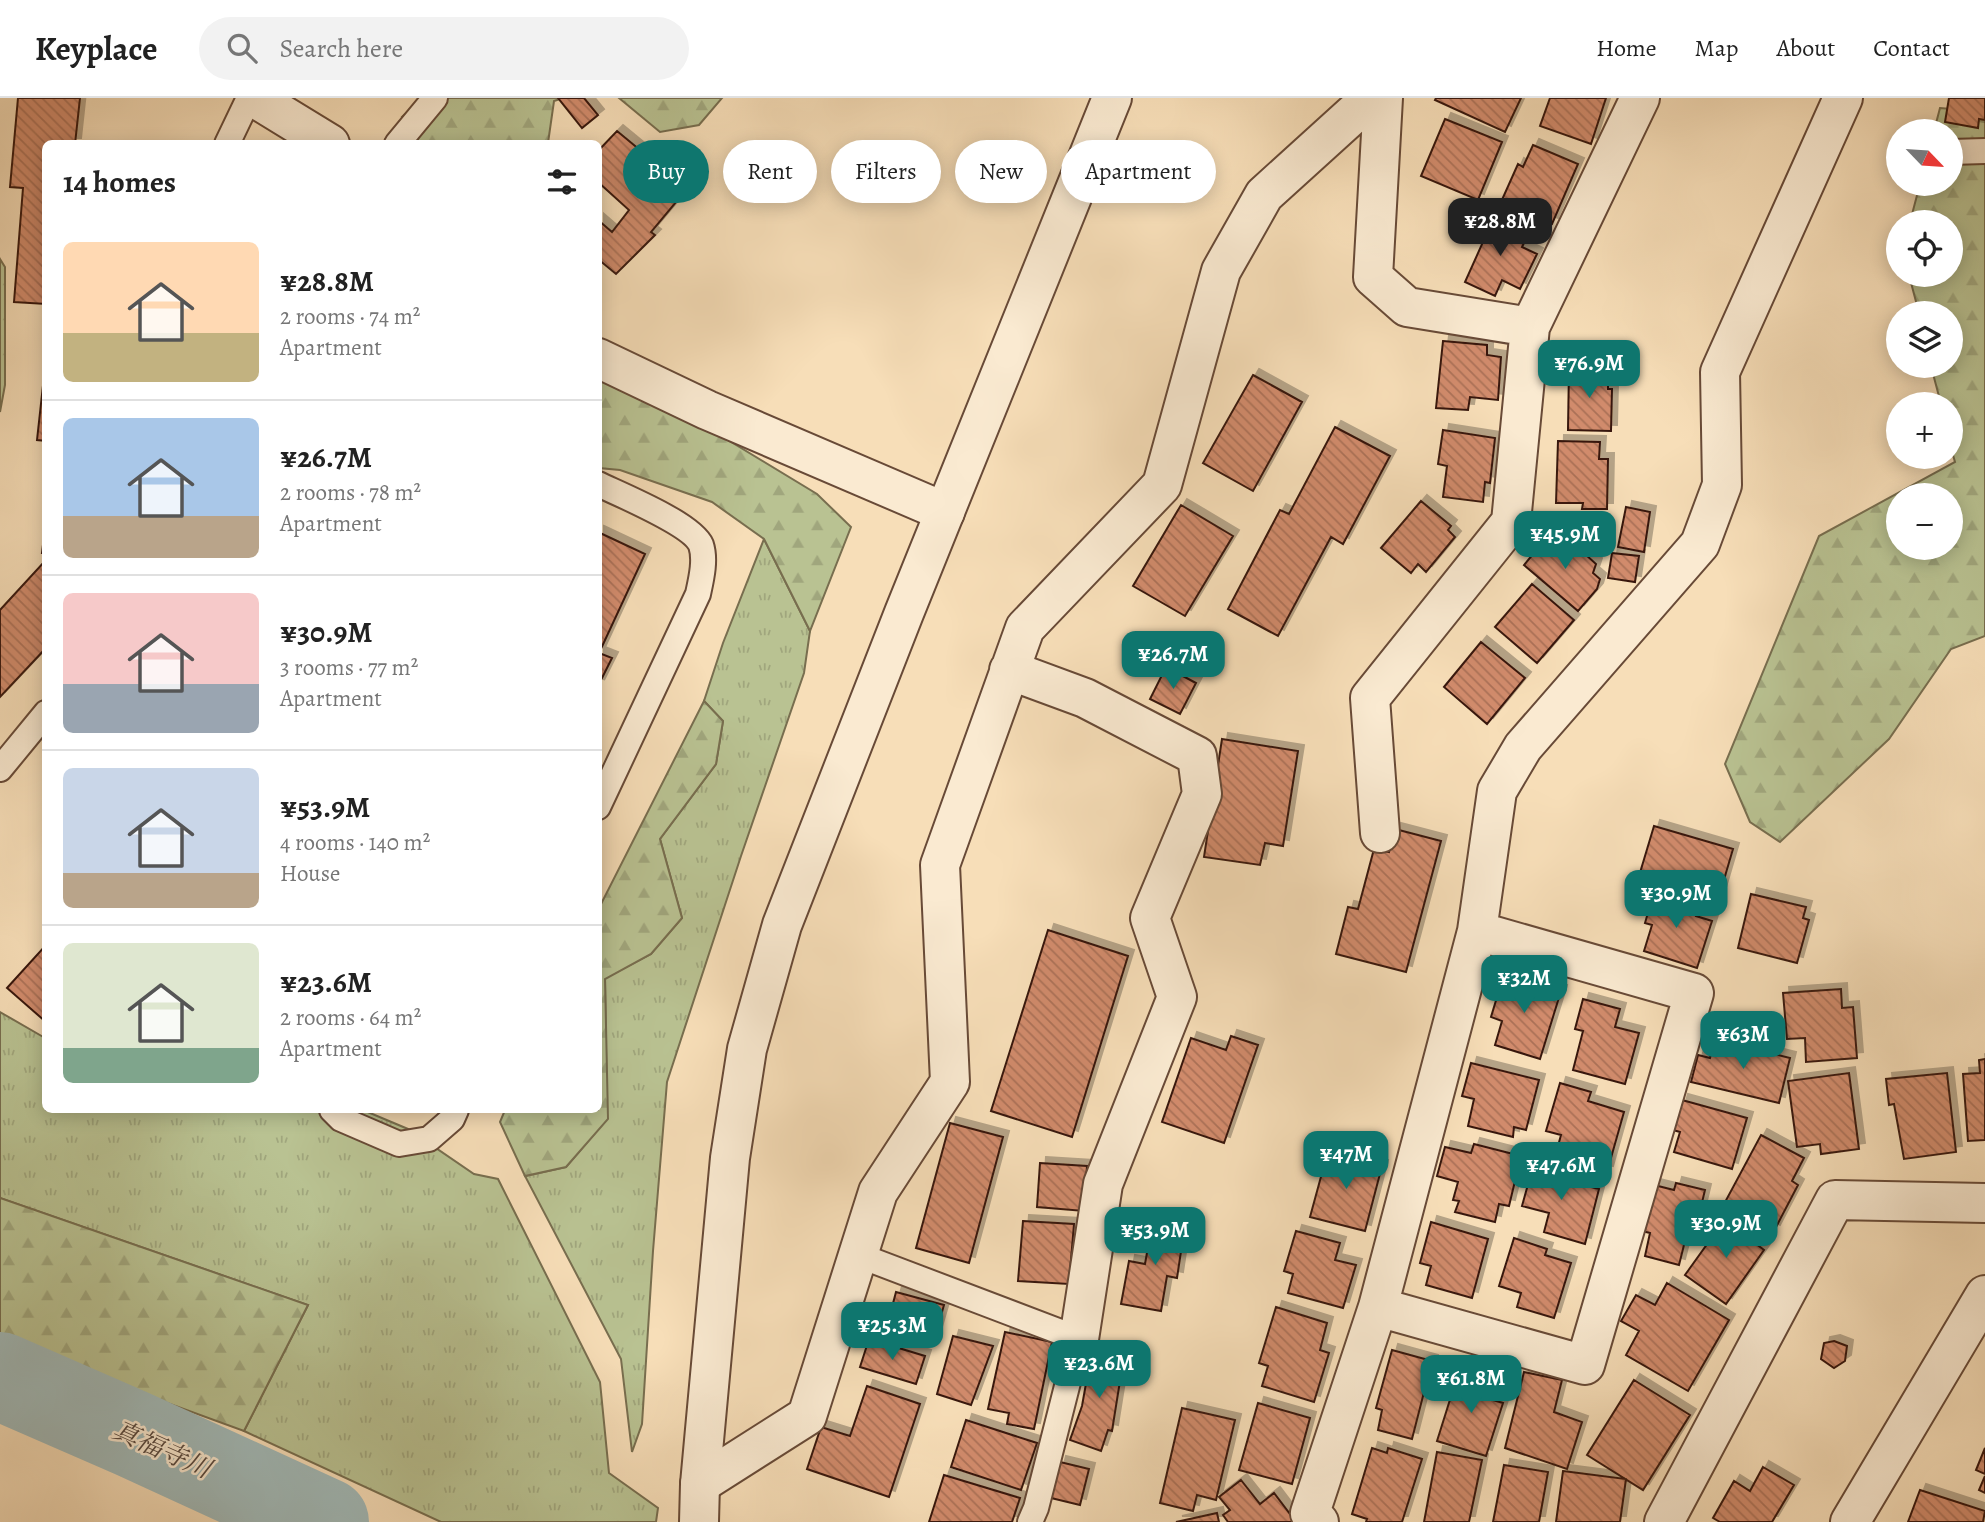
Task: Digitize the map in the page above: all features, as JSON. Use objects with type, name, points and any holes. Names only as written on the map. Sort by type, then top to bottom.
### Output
[{"type":"street","points":[[252,98],[323,140]]},
{"type":"street","points":[[699,1522],[730,1158],[747,1049],[782,925],[1112,98]]},
{"type":"street","points":[[701,1484],[807,1416],[878,1192],[950,1082],[940,865],[1025,628],[1162,485],[1221,271],[1264,195],[1371,98]]},
{"type":"street","points":[[1383,98],[1373,277],[1407,307],[1530,327]]},
{"type":"street","points":[[1380,833],[1370,698],[1511,522],[1530,327],[1640,98]]},
{"type":"street","points":[[1319,1522],[1310,1513],[1378,1307],[1477,930],[1497,792],[1523,747],[1700,544],[1722,485],[1720,372],[1843,98]]},
{"type":"street","points":[[602,360],[707,410],[945,512]]},
{"type":"street","points":[[1009,670],[1085,698],[1197,755],[1202,794],[1150,918],[1177,997],[1103,1184],[1079,1339]]},
{"type":"street","points":[[1378,1307],[1585,1365],[1693,993],[1477,930]]},
{"type":"street","points":[[1664,1522],[1835,1200],[1985,1203]]},
{"type":"street","points":[[1850,1522],[1985,1295]]},
{"type":"lane","points":[[229,140],[252,98]]},
{"type":"lane","points":[[400,140],[435,98]]},
{"type":"lane","points":[[1964,152],[1985,151]]},
{"type":"lane","points":[[602,486],[682,526],[700,544],[703,564],[698,594],[602,798]]},
{"type":"lane","points":[[0,769],[42,718]]},
{"type":"lane","points":[[335,1113],[399,1144],[429,1139],[452,1119],[455,1113]]},
{"type":"lane","points":[[858,1255],[1079,1339],[1030,1522]]},
{"type":"green space","points":[[422,98],[563,98],[554,101],[548,140],[418,140],[402,117]]},
{"type":"green space","points":[[619,98],[722,98],[699,125],[660,132]]},
{"type":"green space","points":[[1940,108],[1985,112],[1985,636],[1951,649],[1889,739],[1780,842],[1750,822],[1725,764],[1819,536],[1886,500],[1886,560],[1963,560],[1963,483],[1916,483],[1942,469],[1963,469],[1963,392],[1938,392],[1934,378],[1963,378],[1963,301],[1916,301],[1912,287],[1963,287],[1963,210],[1913,210],[1917,196],[1964,196],[1964,119],[1937,119]]},
{"type":"green space","points":[[0,259],[5,267],[5,385],[0,412]]},
{"type":"green space","points":[[602,360],[634,383],[817,494],[851,527],[810,631],[764,539],[712,502],[620,470],[602,468]]},
{"type":"green space","points":[[764,539],[810,631],[804,673],[667,1082],[642,1424],[632,1452],[621,1359],[525,1176],[566,1167],[607,1119],[605,978],[651,954],[682,918],[660,839],[716,764],[723,721],[704,701],[723,643]]},
{"type":"green space","points":[[704,701],[723,721],[716,764],[660,839],[682,918],[651,954],[605,979],[608,1119],[566,1167],[525,1176],[500,1122],[504,1113],[602,1113],[602,902]]},
{"type":"green space","points":[[0,1012],[42,1036],[42,1113],[370,1113],[408,1129],[474,1174],[498,1179],[600,1382],[609,1473],[658,1508],[656,1522],[441,1522],[244,1431],[308,1305],[0,1198]]},
{"type":"green space","points":[[0,1198],[308,1305],[244,1431],[0,1342]]},
{"type":"building","points":[[18,98],[80,98],[75,140],[42,140],[42,304],[14,302],[23,188],[10,187]]},
{"type":"building","points":[[558,98],[584,98],[598,115],[582,128]]},
{"type":"building","points":[[1521,98],[1505,132],[1435,100]]},
{"type":"building","points":[[1550,98],[1606,98],[1591,144],[1540,126]]},
{"type":"building","points":[[1949,98],[1985,98],[1985,120],[1979,119],[1978,128],[1964,125],[1964,119],[1946,119]]},
{"type":"building","points":[[1445,119],[1502,142],[1478,200],[1421,176]]},
{"type":"building","points":[[617,131],[628,140],[623,140],[623,203],[675,203],[651,232],[655,235],[616,274],[602,262],[602,223],[612,232],[629,210],[602,186],[602,147]]},
{"type":"building","points":[[1533,145],[1578,164],[1552,224],[1501,202],[1518,164],[1523,167]]},
{"type":"building","points":[[1488,217],[1528,235],[1522,247],[1537,254],[1520,289],[1502,280],[1495,296],[1465,282],[1483,242],[1478,239]]},
{"type":"building","points":[[1443,341],[1487,345],[1487,355],[1501,357],[1498,400],[1470,397],[1468,410],[1436,408]]},
{"type":"building","points":[[1569,368],[1608,369],[1608,389],[1612,389],[1611,431],[1568,430]]},
{"type":"building","points":[[1253,375],[1302,402],[1253,491],[1203,463]]},
{"type":"building","points":[[42,394],[42,441],[37,440]]},
{"type":"building","points":[[1335,427],[1390,456],[1343,544],[1331,537],[1278,636],[1228,609],[1280,510],[1289,514]]},
{"type":"building","points":[[1443,430],[1495,438],[1490,483],[1485,482],[1483,502],[1443,497],[1447,466],[1438,464]]},
{"type":"building","points":[[1558,441],[1600,442],[1599,459],[1608,459],[1607,509],[1582,509],[1583,503],[1556,503]]},
{"type":"building","points":[[1421,501],[1451,526],[1448,530],[1455,537],[1426,572],[1418,564],[1411,573],[1381,548]]},
{"type":"building","points":[[1181,505],[1233,536],[1185,616],[1133,586]]},
{"type":"building","points":[[1626,507],[1650,512],[1644,552],[1618,547]]},
{"type":"building","points":[[1561,532],[1596,564],[1593,573],[1600,579],[1597,589],[1578,611],[1524,565],[1542,543],[1547,547]]},
{"type":"building","points":[[602,534],[645,554],[602,647]]},
{"type":"building","points":[[1612,553],[1639,556],[1635,582],[1608,578]]},
{"type":"building","points":[[42,564],[42,652],[0,697],[0,610]]},
{"type":"building","points":[[1532,584],[1574,620],[1537,663],[1495,627]]},
{"type":"building","points":[[1481,642],[1525,678],[1487,724],[1444,687]]},
{"type":"building","points":[[602,654],[612,658],[602,678]]},
{"type":"building","points":[[1166,667],[1196,683],[1180,714],[1150,699]]},
{"type":"building","points":[[1222,739],[1298,751],[1283,846],[1265,843],[1260,865],[1204,857]]},
{"type":"building","points":[[1654,826],[1733,849],[1718,900],[1639,876]]},
{"type":"building","points":[[1395,829],[1441,841],[1406,972],[1336,954],[1348,907],[1358,909],[1374,849],[1389,852]]},
{"type":"building","points":[[1654,892],[1699,905],[1696,916],[1712,921],[1697,968],[1644,951],[1652,925],[1645,923]]},
{"type":"building","points":[[1751,894],[1806,907],[1803,918],[1809,920],[1797,963],[1738,948]]},
{"type":"building","points":[[1048,930],[1128,956],[1072,1137],[991,1111]]},
{"type":"building","points":[[42,949],[42,1019],[7,988]]},
{"type":"building","points":[[1504,974],[1561,991],[1540,1059],[1495,1045],[1502,1021],[1491,1017]]},
{"type":"building","points":[[1841,989],[1842,1008],[1853,1007],[1857,1058],[1806,1062],[1805,1038],[1787,1039],[1783,993]]},
{"type":"building","points":[[1583,999],[1620,1009],[1615,1027],[1639,1033],[1625,1084],[1573,1070],[1583,1031],[1575,1029]]},
{"type":"building","points":[[1231,1036],[1258,1045],[1224,1143],[1162,1122],[1191,1038],[1226,1050]]},
{"type":"building","points":[[1715,1039],[1790,1058],[1779,1103],[1691,1082],[1698,1055],[1710,1058]]},
{"type":"building","points":[[1985,1059],[1985,1140],[1968,1141],[1963,1074],[1980,1073],[1979,1060]]},
{"type":"building","points":[[1471,1063],[1539,1080],[1526,1130],[1514,1127],[1513,1137],[1468,1126],[1474,1099],[1462,1096]]},
{"type":"building","points":[[1849,1073],[1859,1149],[1821,1154],[1820,1144],[1797,1147],[1788,1081]]},
{"type":"building","points":[[1947,1073],[1956,1152],[1904,1159],[1894,1104],[1889,1105],[1886,1079]]},
{"type":"building","points":[[1560,1083],[1591,1092],[1588,1101],[1624,1112],[1607,1172],[1555,1157],[1561,1135],[1546,1131]]},
{"type":"building","points":[[1682,1100],[1747,1118],[1732,1169],[1674,1152],[1680,1132],[1673,1130]]},
{"type":"building","points":[[950,1123],[1003,1137],[969,1263],[916,1248]]},
{"type":"building","points":[[1761,1135],[1804,1158],[1792,1181],[1798,1185],[1774,1231],[1724,1204]]},
{"type":"building","points":[[1474,1144],[1521,1156],[1509,1206],[1499,1204],[1495,1222],[1455,1212],[1459,1201],[1453,1200],[1458,1182],[1437,1176],[1445,1147],[1471,1153]]},
{"type":"building","points":[[1328,1151],[1382,1166],[1365,1231],[1310,1217]]},
{"type":"building","points":[[1535,1159],[1564,1166],[1560,1179],[1599,1189],[1585,1244],[1544,1232],[1549,1213],[1522,1206]]},
{"type":"building","points":[[1040,1163],[1087,1166],[1084,1211],[1037,1207]]},
{"type":"building","points":[[1676,1183],[1705,1190],[1698,1219],[1691,1217],[1679,1265],[1645,1256],[1650,1233],[1642,1231],[1654,1185],[1674,1190]]},
{"type":"building","points":[[1728,1215],[1759,1237],[1755,1243],[1764,1250],[1726,1304],[1685,1275]]},
{"type":"building","points":[[1153,1219],[1185,1225],[1177,1278],[1167,1276],[1161,1311],[1121,1304],[1129,1261],[1145,1264]]},
{"type":"building","points":[[1023,1221],[1074,1224],[1069,1284],[1018,1281]]},
{"type":"building","points":[[1431,1222],[1488,1239],[1472,1298],[1426,1285],[1431,1266],[1420,1263]]},
{"type":"building","points":[[1296,1231],[1340,1243],[1335,1260],[1356,1265],[1343,1308],[1288,1293],[1293,1274],[1284,1271]]},
{"type":"building","points":[[1514,1238],[1547,1249],[1545,1255],[1571,1263],[1554,1318],[1517,1307],[1521,1293],[1499,1286]]},
{"type":"building","points":[[1667,1283],[1729,1320],[1688,1391],[1626,1355],[1639,1331],[1621,1321],[1636,1295],[1655,1305]]},
{"type":"building","points":[[896,1292],[944,1305],[933,1343],[886,1330]]},
{"type":"building","points":[[1276,1307],[1327,1323],[1320,1350],[1329,1353],[1314,1402],[1262,1386],[1268,1366],[1259,1363]]},
{"type":"building","points":[[1005,1332],[1052,1342],[1034,1429],[1007,1424],[1009,1413],[988,1409]]},
{"type":"building","points":[[953,1336],[993,1346],[971,1405],[937,1394]]},
{"type":"building","points":[[869,1339],[925,1356],[916,1384],[860,1367]]},
{"type":"building","points":[[1834,1341],[1847,1346],[1845,1361],[1834,1368],[1821,1359],[1824,1343]]},
{"type":"building","points":[[1092,1350],[1124,1356],[1112,1431],[1108,1430],[1101,1451],[1070,1440],[1082,1406]]},
{"type":"building","points":[[1392,1350],[1432,1361],[1412,1439],[1378,1430],[1382,1410],[1376,1408]]},
{"type":"building","points":[[1459,1371],[1498,1383],[1493,1400],[1503,1403],[1486,1456],[1437,1441]]},
{"type":"building","points":[[1524,1372],[1562,1380],[1554,1412],[1582,1422],[1567,1469],[1505,1448]]},
{"type":"building","points":[[1634,1380],[1690,1415],[1643,1490],[1587,1455]]},
{"type":"building","points":[[867,1386],[920,1404],[889,1497],[807,1469],[821,1427],[850,1436]]},
{"type":"building","points":[[1258,1403],[1310,1418],[1292,1484],[1239,1470]]},
{"type":"building","points":[[1182,1408],[1235,1420],[1216,1500],[1197,1495],[1193,1511],[1160,1503]]},
{"type":"building","points":[[966,1420],[1037,1443],[1021,1490],[951,1467]]},
{"type":"building","points":[[1372,1448],[1387,1453],[1388,1448],[1422,1459],[1402,1522],[1366,1522],[1367,1519],[1352,1514]]},
{"type":"building","points":[[1985,1448],[1985,1474],[1976,1470]]},
{"type":"building","points":[[1437,1452],[1482,1460],[1469,1522],[1424,1522]]},
{"type":"building","points":[[1060,1462],[1089,1469],[1080,1505],[1051,1498]]},
{"type":"building","points":[[1504,1465],[1548,1472],[1539,1522],[1493,1522]]},
{"type":"building","points":[[1763,1467],[1794,1485],[1772,1522],[1720,1522],[1713,1518],[1734,1481],[1750,1491]]},
{"type":"building","points":[[1563,1471],[1626,1479],[1620,1522],[1556,1522]]},
{"type":"building","points":[[944,1475],[1020,1498],[1012,1522],[929,1522]]},
{"type":"building","points":[[1985,1476],[1985,1493],[1979,1490]]},
{"type":"building","points":[[1241,1480],[1260,1504],[1274,1493],[1296,1522],[1228,1522],[1223,1515],[1230,1510],[1219,1497]]},
{"type":"building","points":[[1920,1490],[1985,1511],[1983,1522],[1908,1522]]},
{"type":"building","points":[[1217,1513],[1219,1522],[1176,1522]]},
{"type":"waterway","name":"真福寺川","points":[[0,1376],[325,1522]]}]
